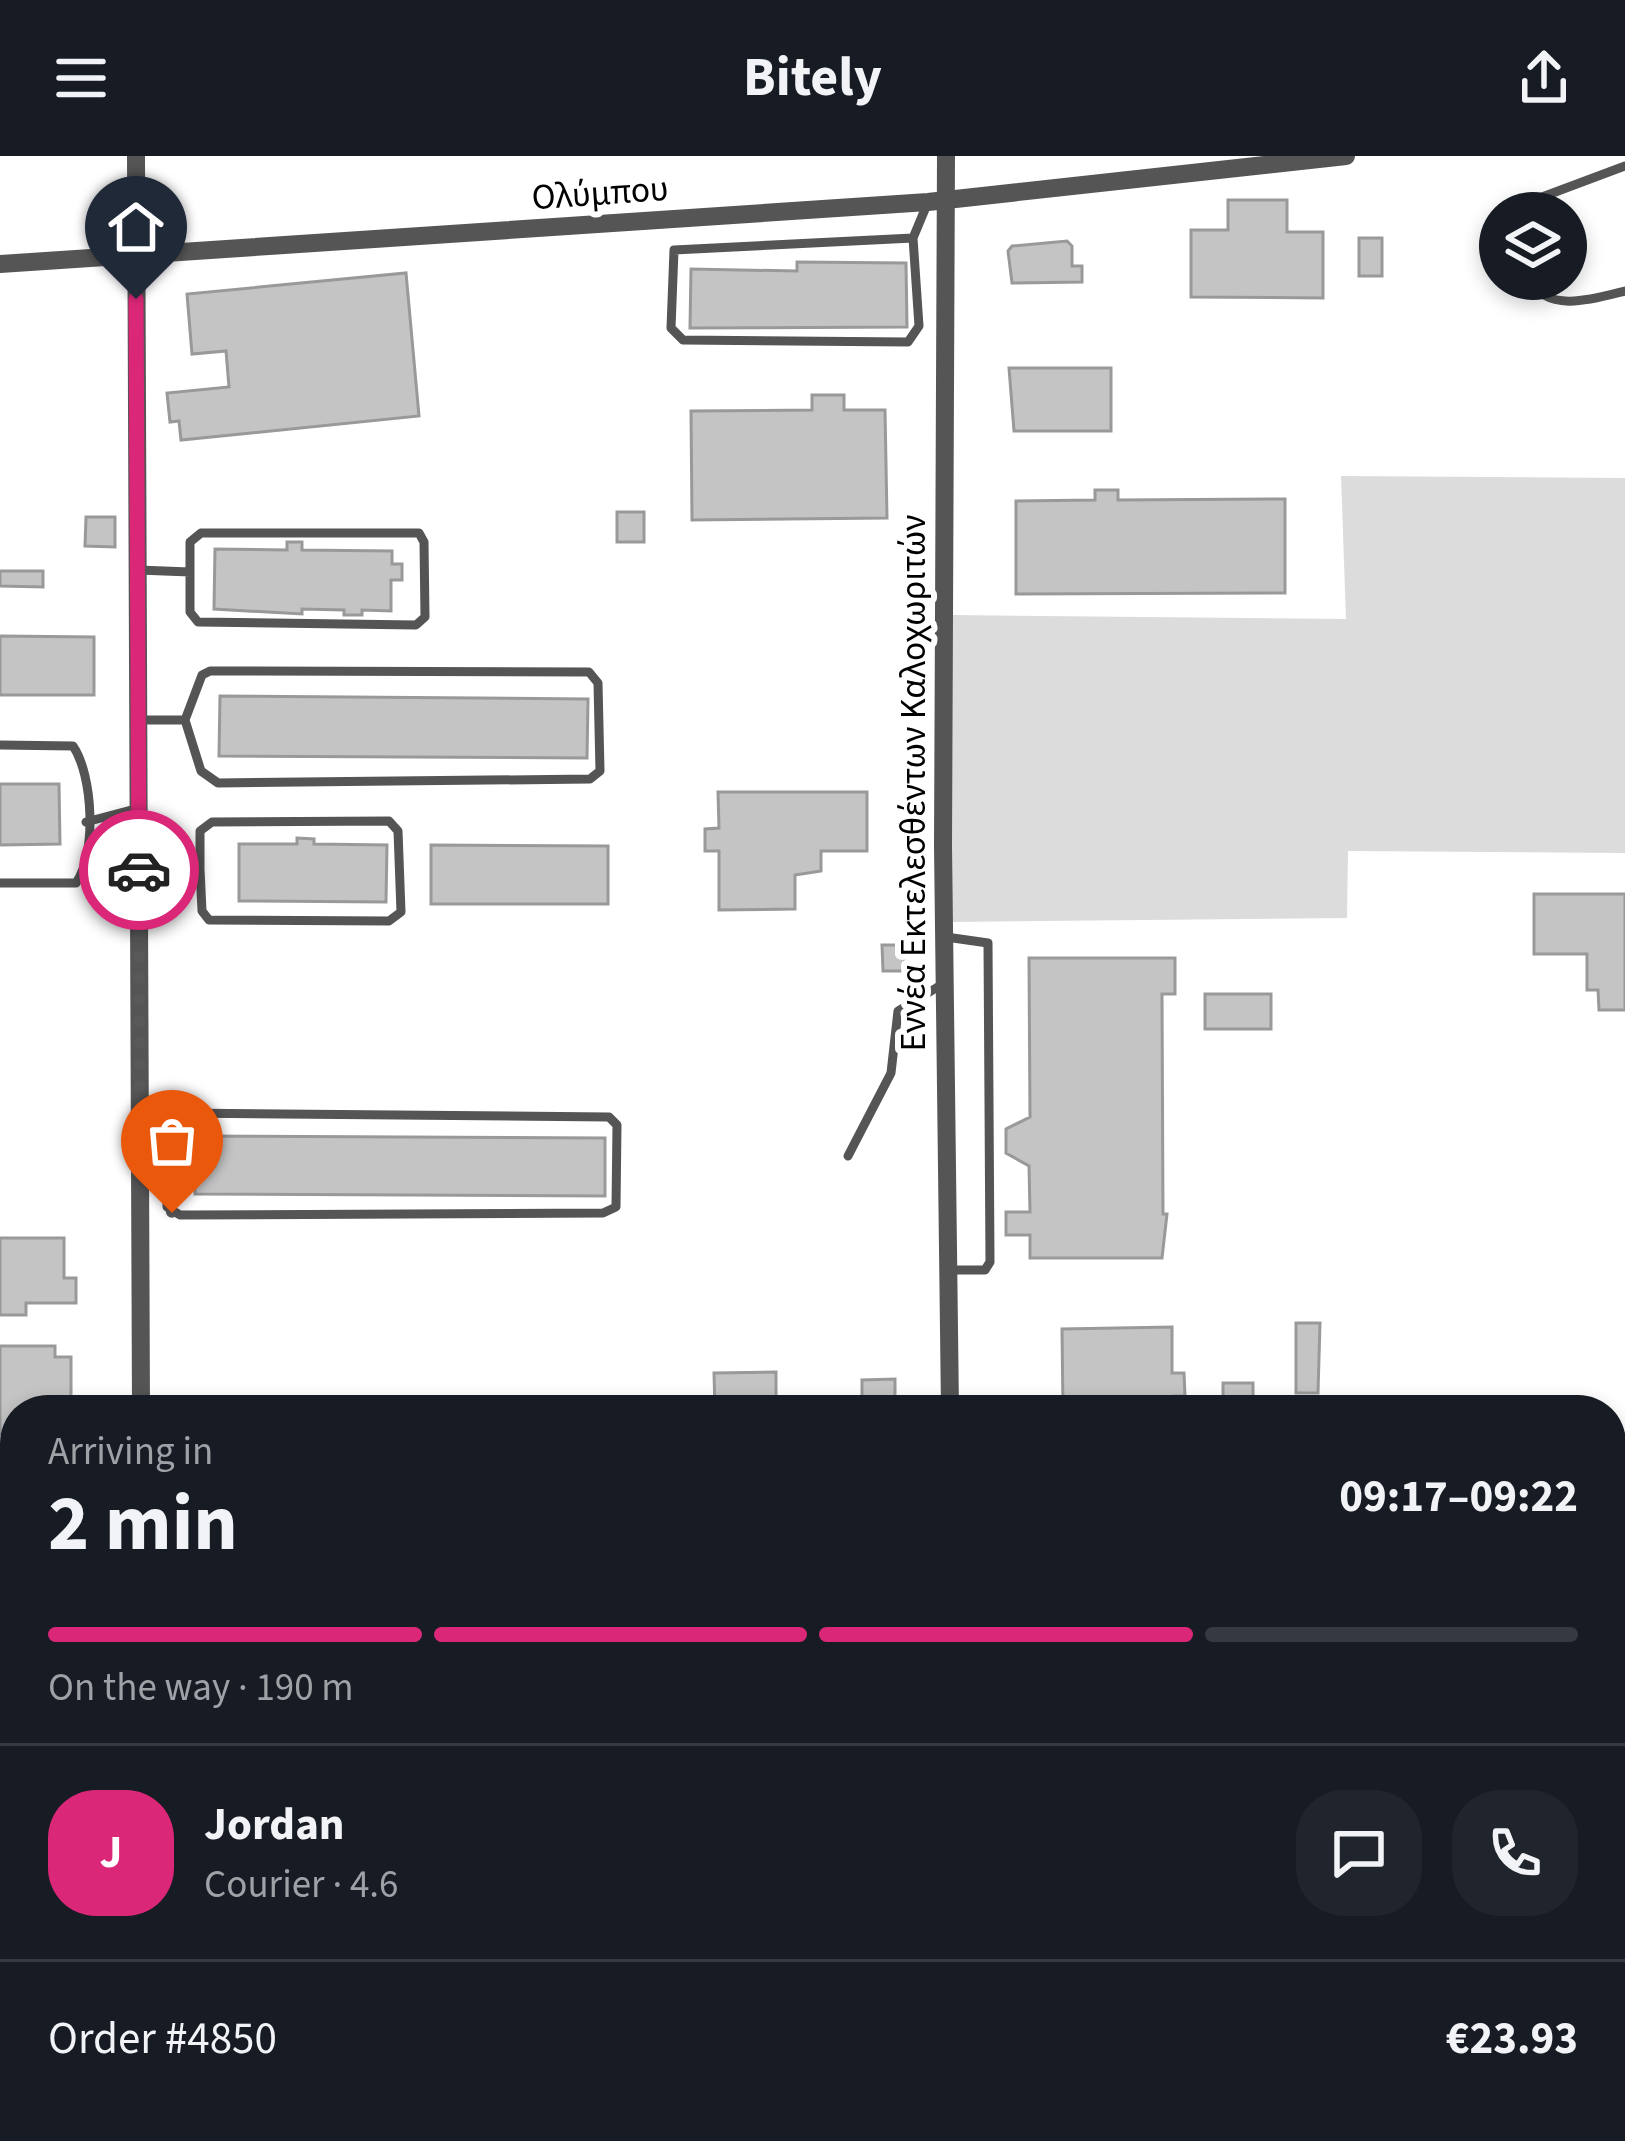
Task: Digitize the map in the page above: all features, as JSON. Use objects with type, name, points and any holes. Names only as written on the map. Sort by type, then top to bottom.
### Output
[{"type":"street","points":[[136,156],[141,1395]]},
{"type":"street","name":"Εννέα Εκτελεσθέντων Καλοχωριτών","points":[[946,156],[938,201],[950,1395]]},
{"type":"street","name":"Ολύμπου","points":[[0,264],[938,201],[1346,156]]},
{"type":"lane","points":[[1555,192],[1625,166]]},
{"type":"lane","points":[[913,238],[674,250],[671,328],[682,340],[908,342],[919,326],[913,238],[938,201]]},
{"type":"lane","points":[[1587,298],[1625,292]]},
{"type":"lane","points":[[201,533],[418,533],[424,542],[425,617],[416,625],[198,622],[190,612],[190,572],[190,542],[201,533]]},
{"type":"lane","points":[[138,570],[190,572]]},
{"type":"lane","points":[[210,671],[589,672],[598,683],[600,771],[590,778],[218,783],[201,771],[185,720],[202,675],[210,671]]},
{"type":"lane","points":[[140,720],[185,720]]},
{"type":"lane","points":[[0,745],[73,746],[86,771],[86,864],[76,883],[0,883]]},
{"type":"lane","points":[[86,822],[139,808]]},
{"type":"lane","points":[[389,821],[398,831],[401,912],[389,921],[209,920],[202,911],[200,869],[200,831],[212,822],[389,821]]},
{"type":"lane","points":[[139,868],[200,869]]},
{"type":"lane","points":[[946,937],[988,943],[990,1262],[985,1270],[949,1270]]},
{"type":"lane","points":[[848,1156],[891,1073],[898,1011],[903,1003],[946,982]]},
{"type":"lane","points":[[178,1113],[608,1117],[617,1125],[616,1207],[603,1214],[180,1215],[167,1207],[166,1161],[167,1121],[178,1113]]},
{"type":"lane","points":[[140,1160],[166,1161]]},
{"type":"shaded area","points":[[1341,476],[1625,478],[1625,853],[1348,851],[1347,918],[952,922],[952,615],[1346,619]]},
{"type":"building","points":[[1228,200],[1287,200],[1287,232],[1323,232],[1323,298],[1191,297],[1191,230],[1228,230]]},
{"type":"building","points":[[1359,238],[1382,238],[1382,276],[1359,276]]},
{"type":"building","points":[[1067,241],[1072,246],[1072,266],[1082,266],[1082,282],[1012,283],[1008,251],[1012,246]]},
{"type":"building","points":[[797,262],[906,263],[907,327],[690,328],[691,269],[797,271]]},
{"type":"building","points":[[406,273],[419,416],[181,440],[179,421],[170,422],[167,393],[229,387],[226,351],[192,354],[187,294]]},
{"type":"building","points":[[1009,368],[1111,368],[1111,431],[1014,431]]},
{"type":"building","points":[[812,395],[844,395],[844,410],[885,410],[887,518],[692,520],[691,411],[812,410]]},
{"type":"building","points":[[1095,490],[1118,490],[1118,500],[1285,499],[1285,593],[1016,594],[1016,501],[1095,500]]},
{"type":"building","points":[[617,512],[644,512],[644,542],[617,542]]},
{"type":"building","points":[[86,517],[115,517],[115,547],[85,546]]},
{"type":"building","points":[[287,542],[302,542],[302,550],[392,551],[392,564],[402,564],[402,580],[391,580],[391,611],[344,615],[344,610],[302,609],[302,614],[214,609],[215,549],[287,550]]},
{"type":"building","points":[[0,571],[43,571],[43,587],[0,586]]},
{"type":"building","points":[[0,636],[94,637],[94,695],[0,695]]},
{"type":"building","points":[[220,696],[588,699],[587,758],[219,756]]},
{"type":"building","points":[[0,784],[59,784],[60,844],[0,845]]},
{"type":"building","points":[[718,792],[867,792],[867,851],[821,851],[821,871],[795,875],[795,909],[719,910],[719,851],[705,851],[705,829],[719,828]]},
{"type":"building","points":[[297,838],[314,839],[314,844],[387,845],[386,902],[239,901],[239,844],[297,844]]},
{"type":"building","points":[[431,845],[608,846],[608,904],[431,904]]},
{"type":"building","points":[[1534,894],[1625,894],[1625,1010],[1599,1010],[1598,990],[1587,990],[1587,954],[1534,954]]},
{"type":"building","points":[[882,945],[905,945],[905,971],[883,971]]},
{"type":"building","points":[[1029,958],[1175,958],[1175,994],[1162,994],[1163,1214],[1167,1214],[1162,1258],[1030,1258],[1030,1235],[1006,1235],[1006,1212],[1030,1212],[1029,1166],[1006,1153],[1006,1129],[1030,1117]]},
{"type":"building","points":[[1205,994],[1271,994],[1271,1029],[1205,1029]]},
{"type":"building","points":[[195,1136],[605,1138],[605,1196],[195,1194]]},
{"type":"building","points":[[0,1238],[64,1238],[64,1278],[76,1278],[76,1303],[26,1303],[26,1315],[0,1315]]},
{"type":"building","points":[[1296,1323],[1320,1323],[1318,1393],[1296,1393]]},
{"type":"building","points":[[1172,1327],[1172,1373],[1184,1373],[1185,1395],[1063,1395],[1062,1329]]},
{"type":"building","points":[[0,1346],[55,1346],[55,1357],[71,1357],[71,1395],[0,1395]]},
{"type":"building","points":[[776,1372],[776,1395],[715,1395],[714,1373]]},
{"type":"building","points":[[895,1379],[895,1395],[862,1395],[862,1380]]},
{"type":"building","points":[[1223,1383],[1253,1383],[1253,1395],[1223,1395]]},
{"type":"way so far","points":[[139,870],[140,1160],[166,1161],[167,1207],[172,1213]]},
{"type":"route","points":[[136,299],[139,870]]}]
